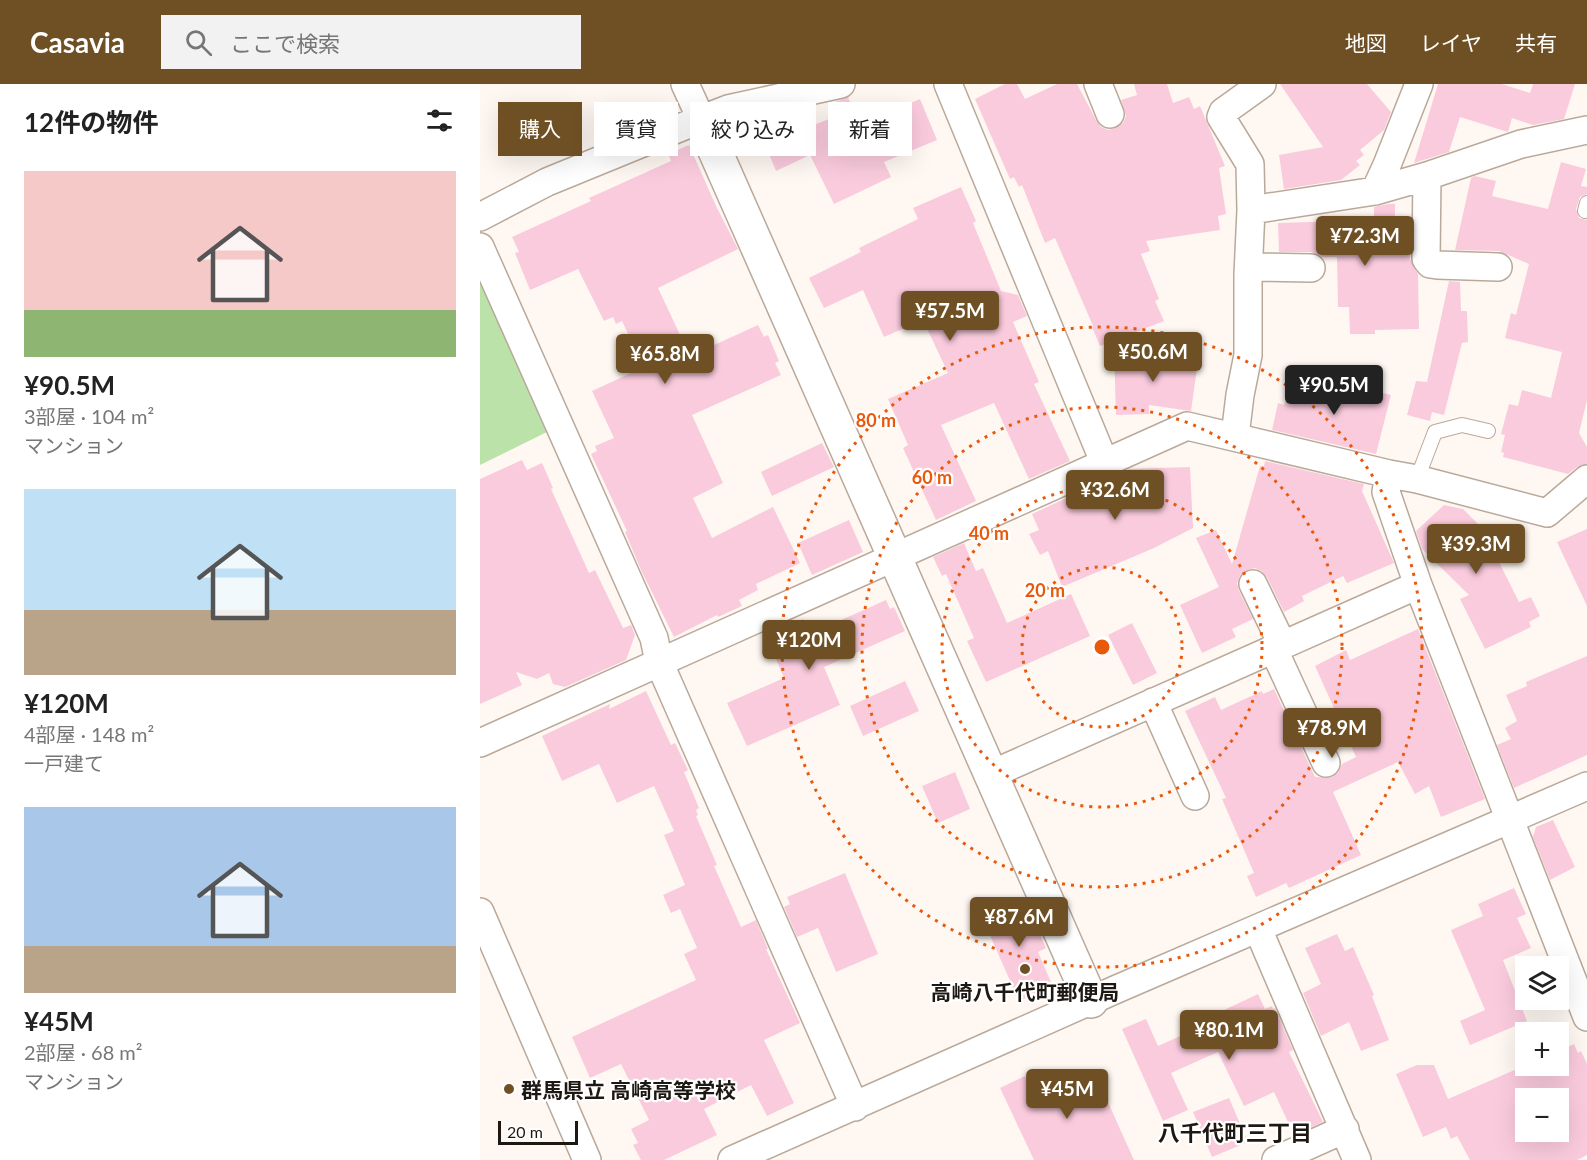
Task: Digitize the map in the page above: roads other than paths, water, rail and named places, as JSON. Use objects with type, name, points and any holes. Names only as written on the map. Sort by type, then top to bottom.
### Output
[{"type":"street","points":[[685,84],[694,102]]},
{"type":"street","points":[[763,102],[841,84]]},
{"type":"street","points":[[948,84],[1105,464]]},
{"type":"street","points":[[1098,84],[1110,114]]},
{"type":"street","points":[[1235,436],[1248,355],[1250,164],[1221,117],[1223,112],[1262,84]]},
{"type":"street","points":[[1375,191],[1419,84]]},
{"type":"street","points":[[480,217],[547,182],[690,124]]},
{"type":"street","points":[[1251,210],[1375,191],[1521,144],[1587,130]]},
{"type":"street","points":[[718,156],[1091,1000]]},
{"type":"street","points":[[1427,176],[1426,259],[1430,264],[1437,265],[1498,267]]},
{"type":"street","points":[[480,247],[654,638],[659,662],[855,1107]]},
{"type":"street","points":[[1249,267],[1311,268]]},
{"type":"street","points":[[480,743],[1187,426],[1389,474],[1417,478],[1547,513],[1587,479]]},
{"type":"street","points":[[1389,474],[1386,492],[1418,585],[1587,1017]]},
{"type":"street","points":[[1252,584],[1326,763]]},
{"type":"street","points":[[992,774],[1418,585]]},
{"type":"street","points":[[1153,702],[1195,796]]},
{"type":"street","points":[[732,1160],[1091,1000],[1587,786]]},
{"type":"street","points":[[480,912],[587,1160]]},
{"type":"street","points":[[1258,929],[1357,1160]]},
{"type":"street","points":[[1276,1160],[1345,1129]]},
{"type":"lane","points":[[1417,478],[1435,432],[1462,425],[1488,431]]},
{"type":"place","name":"高崎八千代町郵便局","points":[[1025,969]]},
{"type":"place","name":"群馬県立 高崎高等学校","points":[[509,1089]]},
{"type":"district","name":"八千代町三丁目","points":[[1235,1132]]}]
